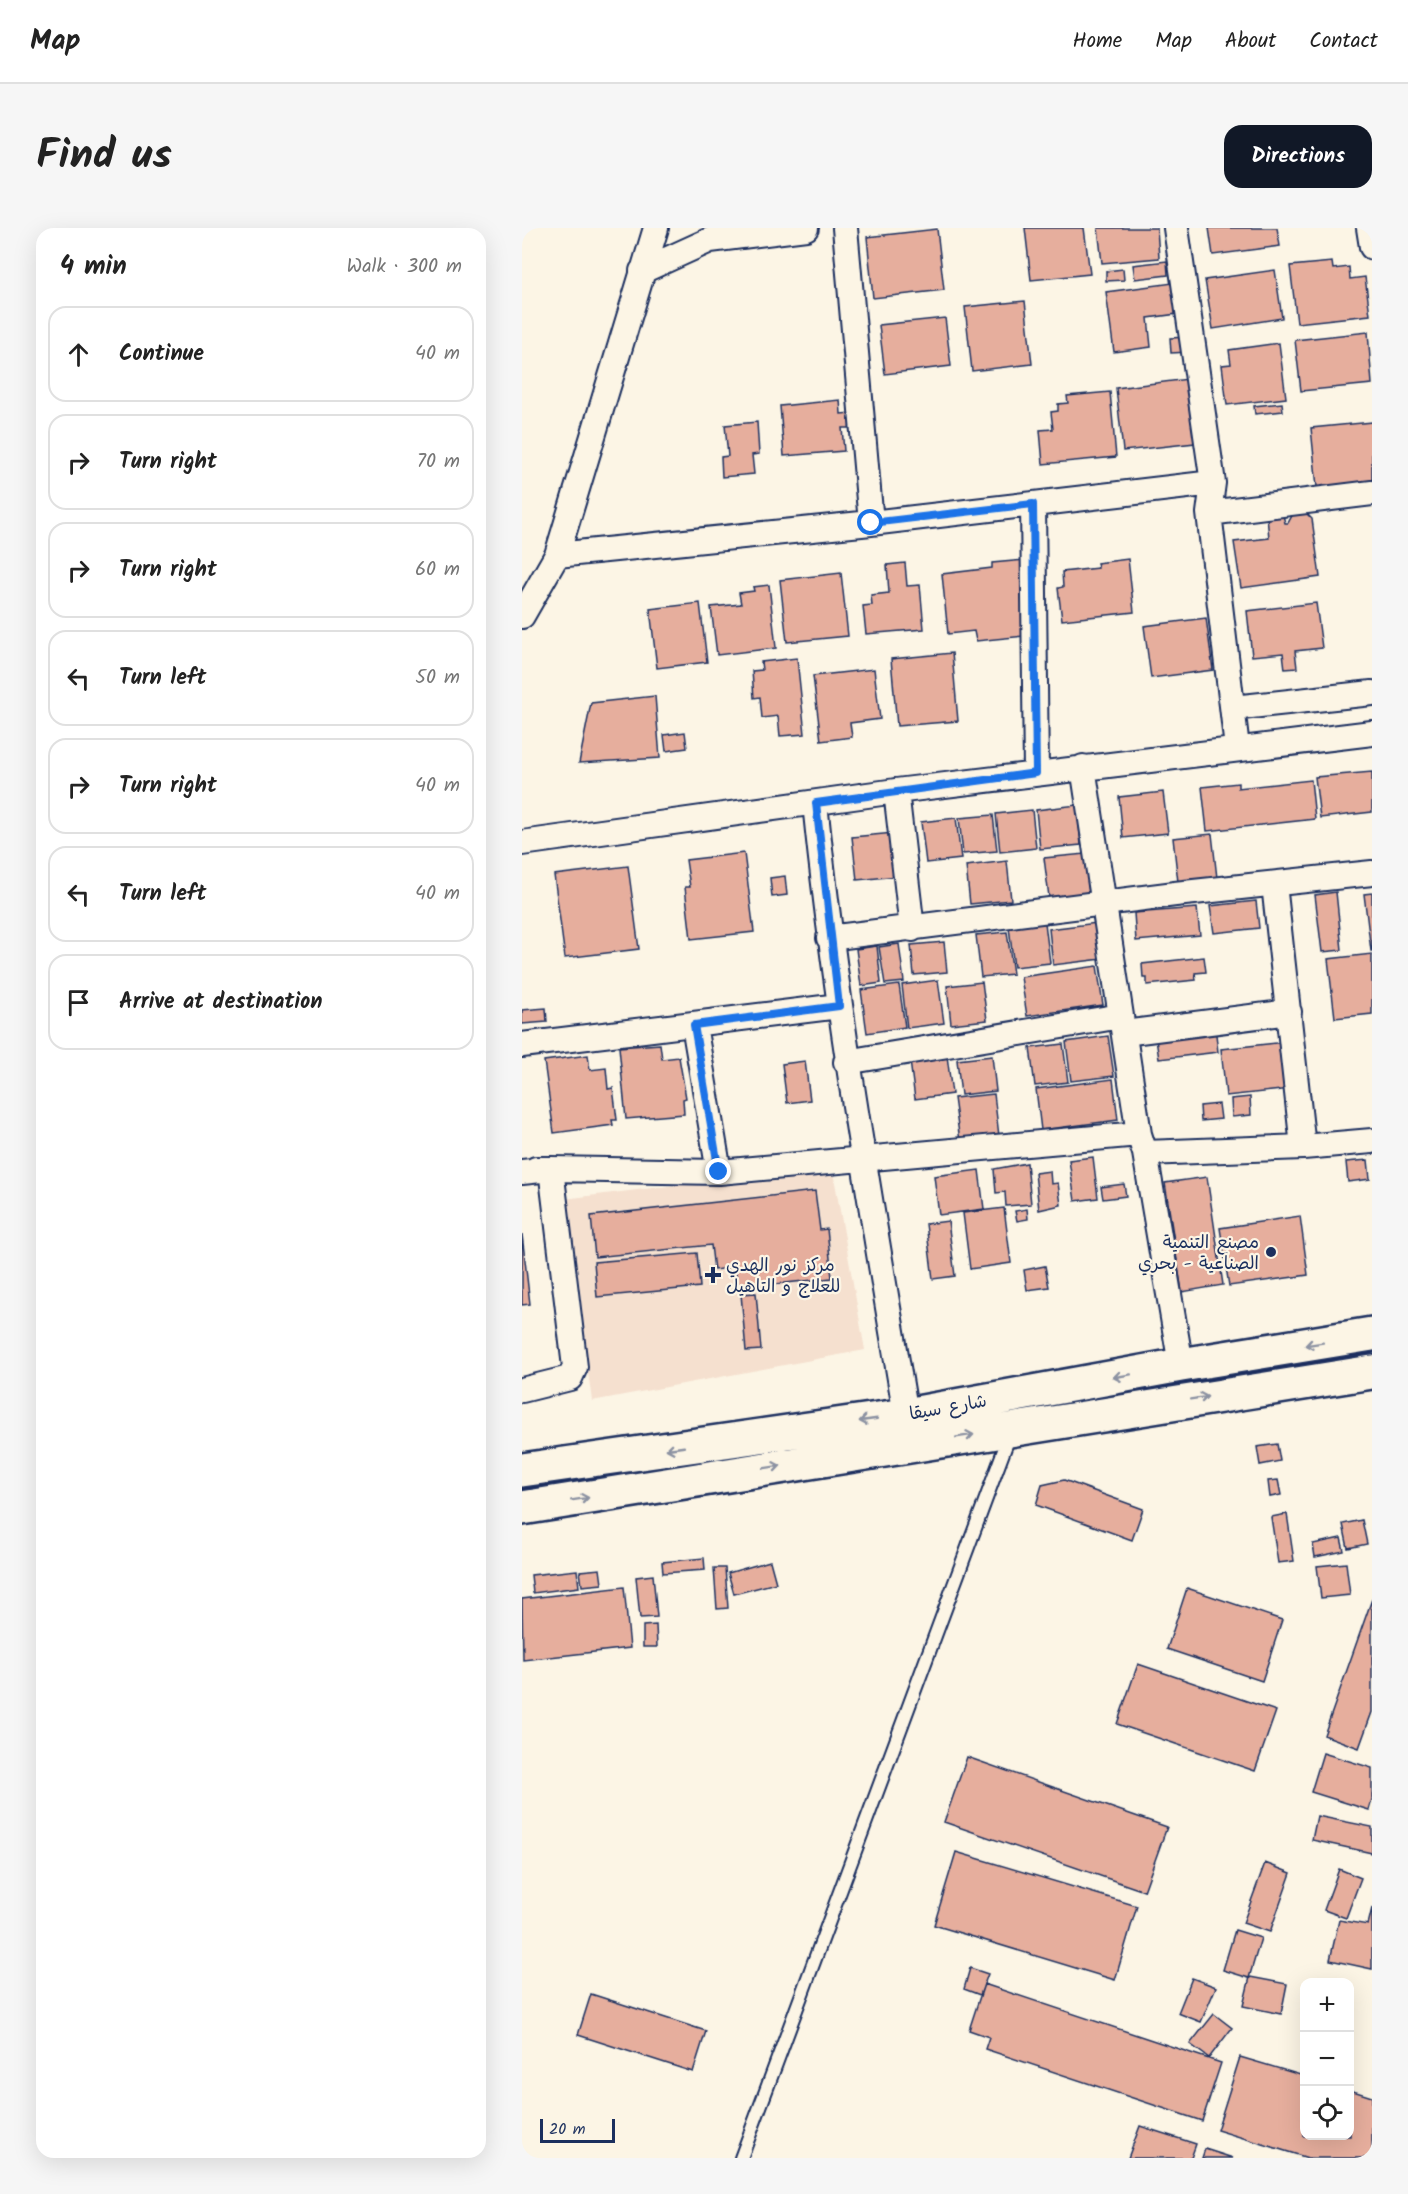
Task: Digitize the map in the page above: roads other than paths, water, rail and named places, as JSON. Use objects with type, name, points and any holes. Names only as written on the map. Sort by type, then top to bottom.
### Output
[{"type":"main road","name":"شارع سيقا","points":[[522,1470],[906,1415],[1181,1365],[1372,1334]]},
{"type":"main road","name":"شارع سيقا","points":[[522,1508],[1372,1372]]},
{"type":"street","points":[[522,616],[557,555],[656,228]]},
{"type":"street","points":[[642,271],[710,240],[806,228]]},
{"type":"street","points":[[845,228],[871,523]]},
{"type":"street","points":[[1176,228],[1212,483],[1209,513],[1237,748]]},
{"type":"street","points":[[1369,228],[1372,247]]},
{"type":"street","points":[[557,555],[871,523],[1212,483]]},
{"type":"street","points":[[1209,513],[1372,493]]},
{"type":"street","points":[[1033,504],[1036,773]]},
{"type":"street","points":[[1233,708],[1372,693]]},
{"type":"street","points":[[522,843],[896,791],[1372,733]]},
{"type":"street","points":[[1083,767],[1142,1144],[1181,1365]]},
{"type":"street","points":[[896,791],[912,929]]},
{"type":"street","points":[[816,803],[829,938],[846,1062],[906,1415]]},
{"type":"street","points":[[829,938],[1372,873]]},
{"type":"street","points":[[1274,884],[1303,1148]]},
{"type":"street","points":[[522,1045],[839,1006]]},
{"type":"street","points":[[846,1062],[1123,1025],[1288,1012]]},
{"type":"street","points":[[694,1025],[719,1172]]},
{"type":"street","points":[[522,1170],[719,1172],[864,1160],[1142,1144],[1303,1148],[1372,1141]]},
{"type":"street","points":[[522,1390],[561,1382],[570,1378],[574,1367],[551,1169]]},
{"type":"lane","points":[[741,2158],[1013,1428]]},
{"type":"place","name":"مصنع التنمية الصناعية - بحري","points":[[1271,1252]]},
{"type":"place","name":"مركز نور الهدي للعلاج و التاهيل","points":[[713,1275]]}]
